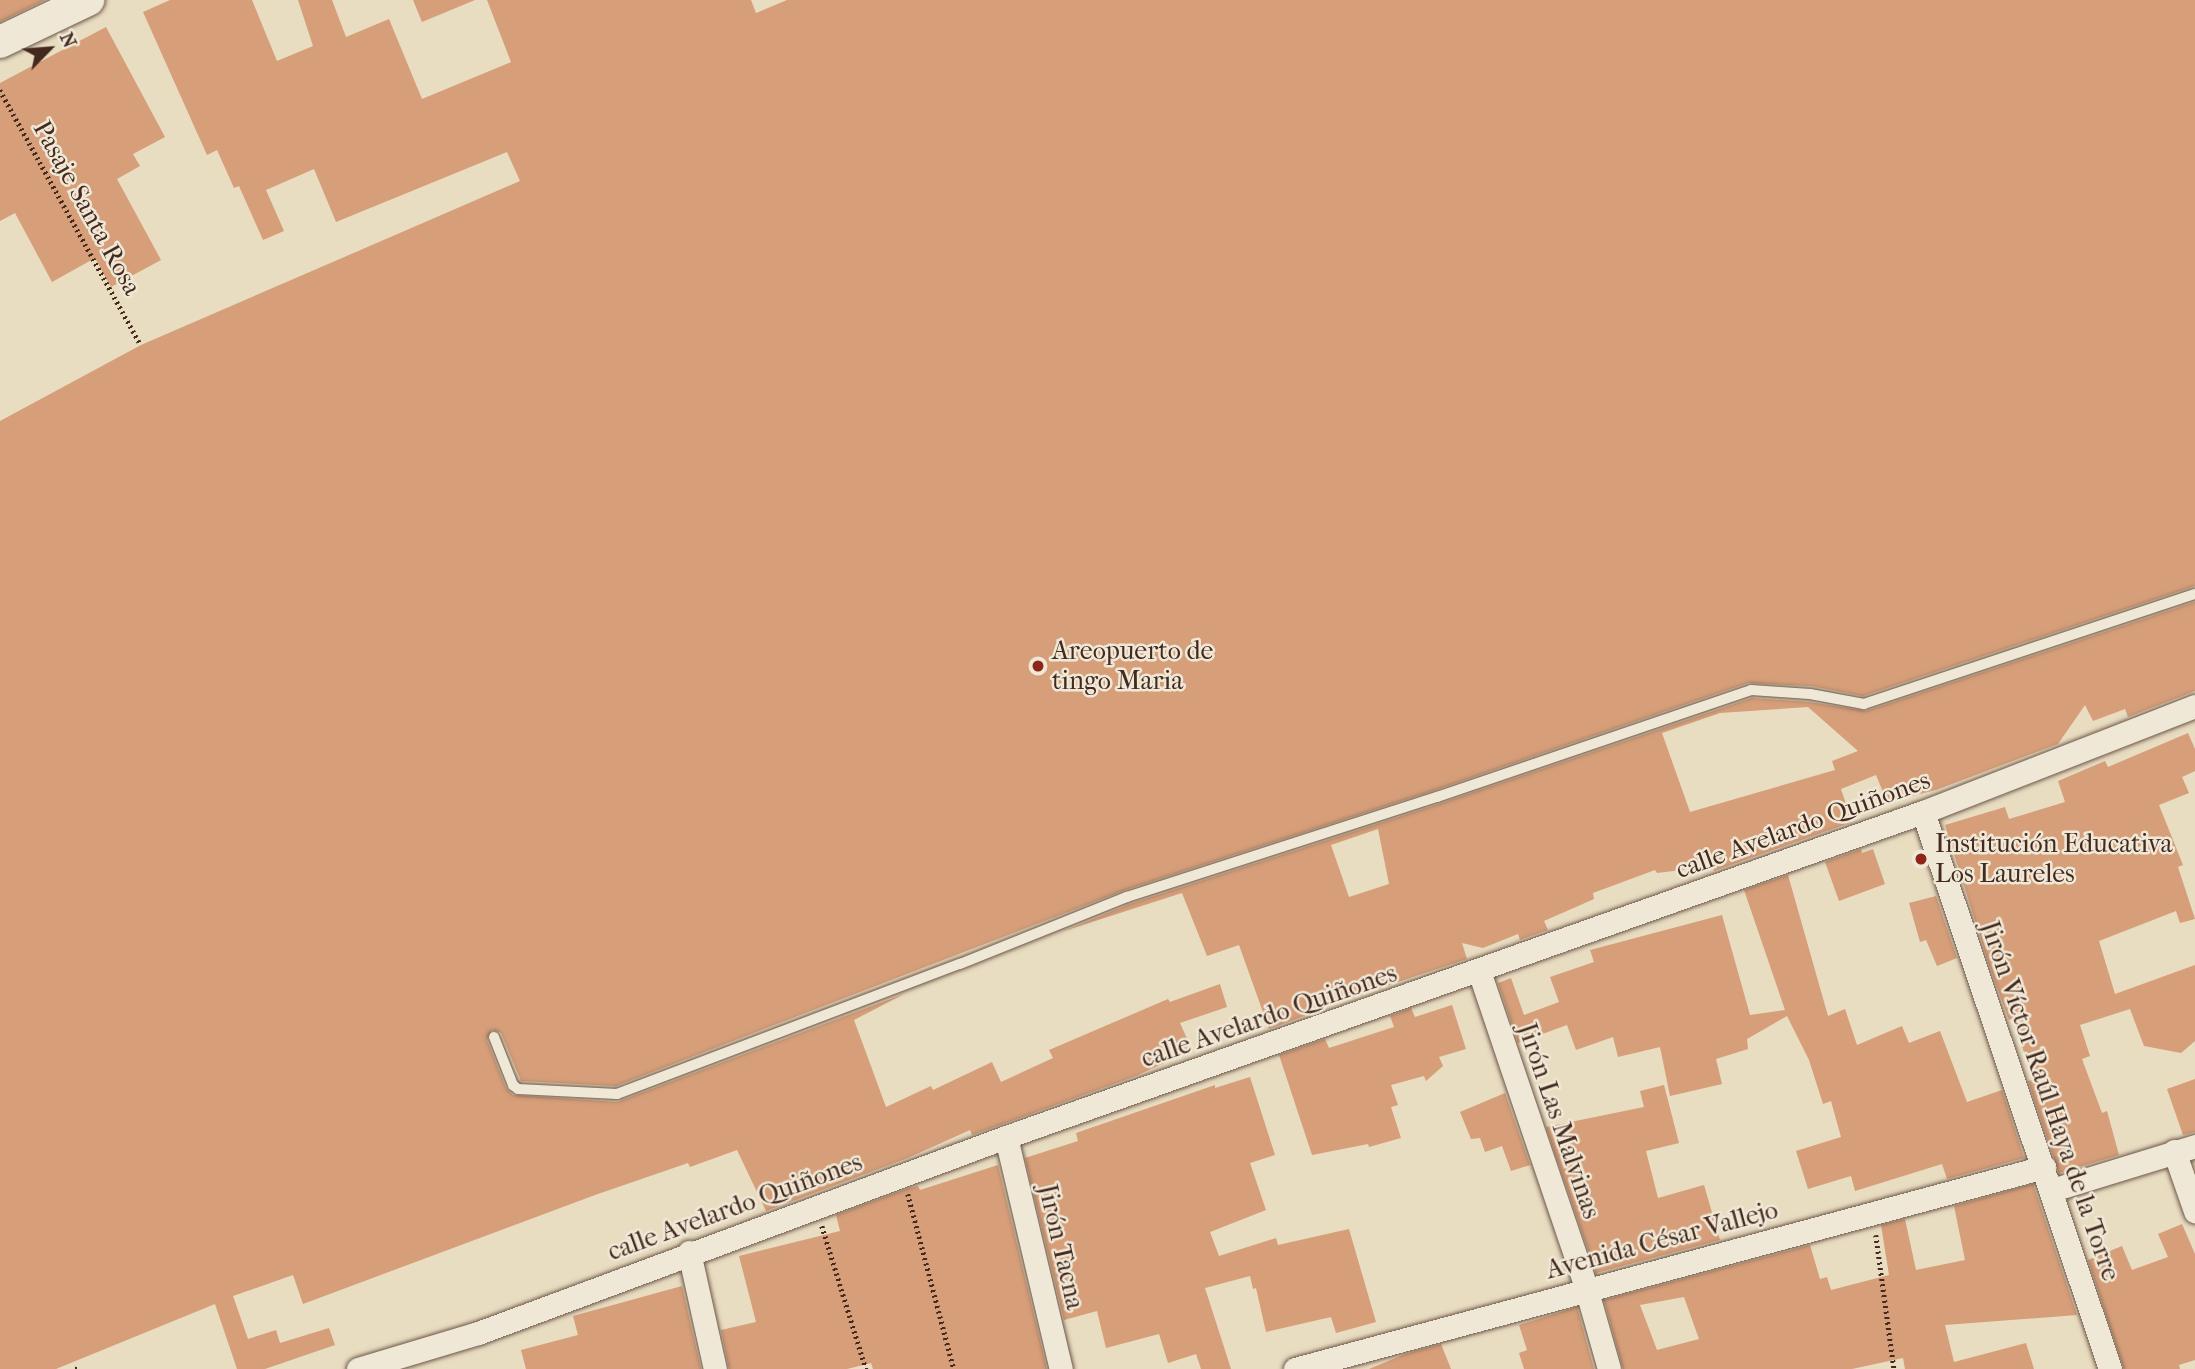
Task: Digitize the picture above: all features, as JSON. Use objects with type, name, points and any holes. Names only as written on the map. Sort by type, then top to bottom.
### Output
[{"type":"main road","points":[[0,42],[88,0]]},
{"type":"street","name":"calle Avelardo Quiñones","points":[[358,1369],[478,1333],[816,1206],[1923,812],[2195,706]]},
{"type":"street","name":"Jirón Víctor Raúl Haya de la Torre","points":[[1923,812],[2110,1369]]},
{"type":"street","name":"Jirón Las Malvinas","points":[[1479,971],[1586,1289],[1609,1369]]},
{"type":"street","name":"Jirón Tacna","points":[[1006,1138],[1061,1369]]},
{"type":"street","points":[[2052,1190],[2184,1149],[2195,1211]]},
{"type":"street","name":"Avenida César Vallejo","points":[[1299,1368],[2044,1167]]},
{"type":"street","points":[[689,1252],[715,1369]]},
{"type":"lane","points":[[494,1037],[517,1089],[617,1094],[1128,897],[1475,784],[1751,690],[1810,694],[1864,704],[2195,594]]},
{"type":"path","name":"Pasaje Santa Rosa","points":[[0,90],[141,345]]},
{"type":"path","points":[[903,1175],[954,1369]]},
{"type":"path","points":[[816,1206],[866,1369]]},
{"type":"path","points":[[1873,1212],[1894,1369]]},
{"type":"building","points":[[0,0],[45,0],[0,22]]},
{"type":"building","name":"Areopuerto de tingo Maria","points":[[170,0],[252,0],[277,61],[313,46],[298,0],[332,0],[346,37],[389,19],[422,99],[511,62],[487,0],[751,0],[756,13],[787,0],[2195,0],[2195,586],[1863,696],[1811,686],[1748,683],[1435,790],[1125,890],[616,1086],[521,1081],[501,1033],[492,1030],[487,1040],[506,1088],[513,1095],[617,1102],[904,994],[854,1020],[886,1107],[931,1086],[933,1090],[992,1062],[1001,1082],[1053,1058],[1049,1050],[1168,999],[1170,1002],[1220,984],[1227,1007],[1180,1023],[1192,1050],[1136,1076],[972,1135],[970,1130],[908,1158],[766,1211],[737,1150],[690,1167],[688,1163],[595,1195],[303,1304],[293,1275],[233,1296],[248,1339],[276,1330],[280,1343],[329,1328],[335,1345],[265,1369],[237,1369],[215,1304],[56,1369],[0,1369],[0,421],[141,345],[520,181],[507,152],[336,222],[314,169],[266,190],[284,231],[263,240],[239,186],[234,188],[217,150],[207,155],[143,12]]},
{"type":"building","points":[[413,0],[475,0],[422,22]]},
{"type":"building","points":[[106,27],[165,137],[133,154],[140,166],[117,179],[161,260],[111,287],[95,258],[52,282],[15,213],[0,221],[0,83]]},
{"type":"building","points":[[2195,602],[2195,691],[2128,717],[2125,709],[2093,721],[2085,705],[2058,744],[1936,790],[1887,802],[1876,775],[1841,789],[1852,822],[1714,871],[1713,868],[1706,870],[1705,867],[1657,873],[1655,870],[1593,893],[1594,899],[1544,921],[1548,930],[1520,940],[1518,934],[1483,948],[1462,943],[1467,959],[1314,1010],[1315,1012],[1269,1029],[1239,945],[1207,956],[1182,893],[1064,931],[1130,904],[1439,804],[1752,698],[1809,702],[1866,711]],"holes":[[[1808,707],[1858,751],[1832,761],[1835,770],[1690,812],[1662,733],[1720,713]],[[1378,829],[1389,884],[1349,897],[1331,845]]]},
{"type":"building","points":[[2188,733],[2195,749],[2195,771],[2182,777],[2189,793],[2159,805],[2183,865],[2178,867],[2195,919],[2180,923],[2176,911],[2099,941],[2115,994],[2195,965],[2195,1041],[2181,1053],[2144,1046],[2130,1009],[2080,1025],[2090,1056],[2082,1059],[2102,1113],[2107,1111],[2119,1155],[2059,1173],[2028,1081],[2033,1080],[2013,1018],[2009,1020],[1989,965],[1945,825],[2005,807],[2009,819],[2065,802],[2058,781],[2105,761],[2108,767]]},
{"type":"building","points":[[1861,849],[1862,853],[1873,849],[1885,884],[1839,901],[1825,862]]},
{"type":"building","points":[[1788,875],[1828,1016],[1845,1009],[1857,1045],[1902,1026],[1909,1043],[1940,1031],[1967,1102],[2002,1090],[2024,1158],[1947,1179],[1942,1164],[1855,1191],[1851,1176],[1808,1189],[1796,1151],[1841,1137],[1831,1101],[1823,1104],[1809,1060],[1787,1016],[1747,1039],[1748,1049],[1716,1059],[1722,1084],[1670,1096],[1660,1047],[1618,1057],[1613,1037],[1576,1050],[1567,1025],[1518,1043],[1498,983],[1511,978],[1524,1015],[1559,1002],[1550,977],[1594,962],[1590,950],[1722,915],[1750,1015],[1785,1010],[1744,890]]},
{"type":"building","points":[[1936,896],[1957,958],[1937,966],[1926,940],[1920,942],[1909,903]]},
{"type":"building","points":[[1452,1005],[1466,1049],[1439,1057],[1443,1066],[1426,1081],[1424,1076],[1391,1085],[1398,1105],[1391,1107],[1401,1138],[1369,1147],[1368,1144],[1312,1155],[1279,1055],[1325,1039],[1329,1048],[1394,1027],[1390,1016],[1411,1008],[1415,1017]]},
{"type":"building","points":[[1250,1077],[1275,1155],[1250,1163],[1266,1210],[1210,1232],[1219,1256],[1276,1238],[1278,1245],[1349,1229],[1376,1322],[1336,1333],[1331,1317],[1266,1332],[1256,1288],[1253,1289],[1250,1276],[1205,1288],[1231,1369],[1201,1369],[1196,1354],[1168,1363],[1159,1334],[1106,1348],[1097,1311],[1064,1320],[1025,1158],[1078,1141],[1076,1133],[1215,1085],[1215,1088]]},
{"type":"building","points":[[2195,1079],[2195,1132],[2183,1135],[2167,1089]]},
{"type":"building","points":[[1664,1085],[1679,1143],[1646,1151],[1658,1198],[1704,1185],[1720,1240],[1596,1273],[1546,1127],[1644,1107],[1640,1091]]},
{"type":"building","points":[[1505,1093],[1530,1165],[1511,1171],[1502,1146],[1485,1152],[1480,1138],[1471,1139],[1460,1112]]},
{"type":"building","points":[[998,1165],[1047,1369],[873,1369],[871,1363],[847,1369],[729,1369],[721,1330],[756,1322],[739,1256],[840,1231],[836,1215],[909,1188],[918,1186],[920,1190]]},
{"type":"building","points":[[2033,1184],[2077,1315],[1945,1325],[1954,1362],[2026,1343],[2034,1369],[1905,1369],[1903,1358],[1852,1369],[1623,1369],[1604,1300],[1810,1245],[1820,1279],[1827,1277],[1831,1290],[1889,1275],[1881,1225],[1905,1219],[1916,1270],[1965,1260],[1954,1206]],"holes":[[[1684,1297],[1699,1339],[1657,1350],[1640,1305]]]},
{"type":"building","points":[[2182,1224],[2195,1254],[2195,1360],[2179,1365],[2180,1369],[2124,1369],[2088,1260],[2122,1246],[2132,1270],[2168,1257],[2158,1234]]},
{"type":"building","points":[[682,1286],[701,1369],[526,1369],[521,1350],[578,1335],[573,1316]]},
{"type":"building","points":[[1577,1307],[1594,1369],[1524,1369],[1519,1353],[1527,1350],[1519,1325]]},
{"type":"building","points":[[1441,1344],[1451,1369],[1369,1369],[1405,1354]]},
{"type":"place","name":"Areopuerto de tingo Maria","points":[[1038,666]]},
{"type":"place","name":"Institución Educativa Los Laureles","points":[[1921,859]]}]
